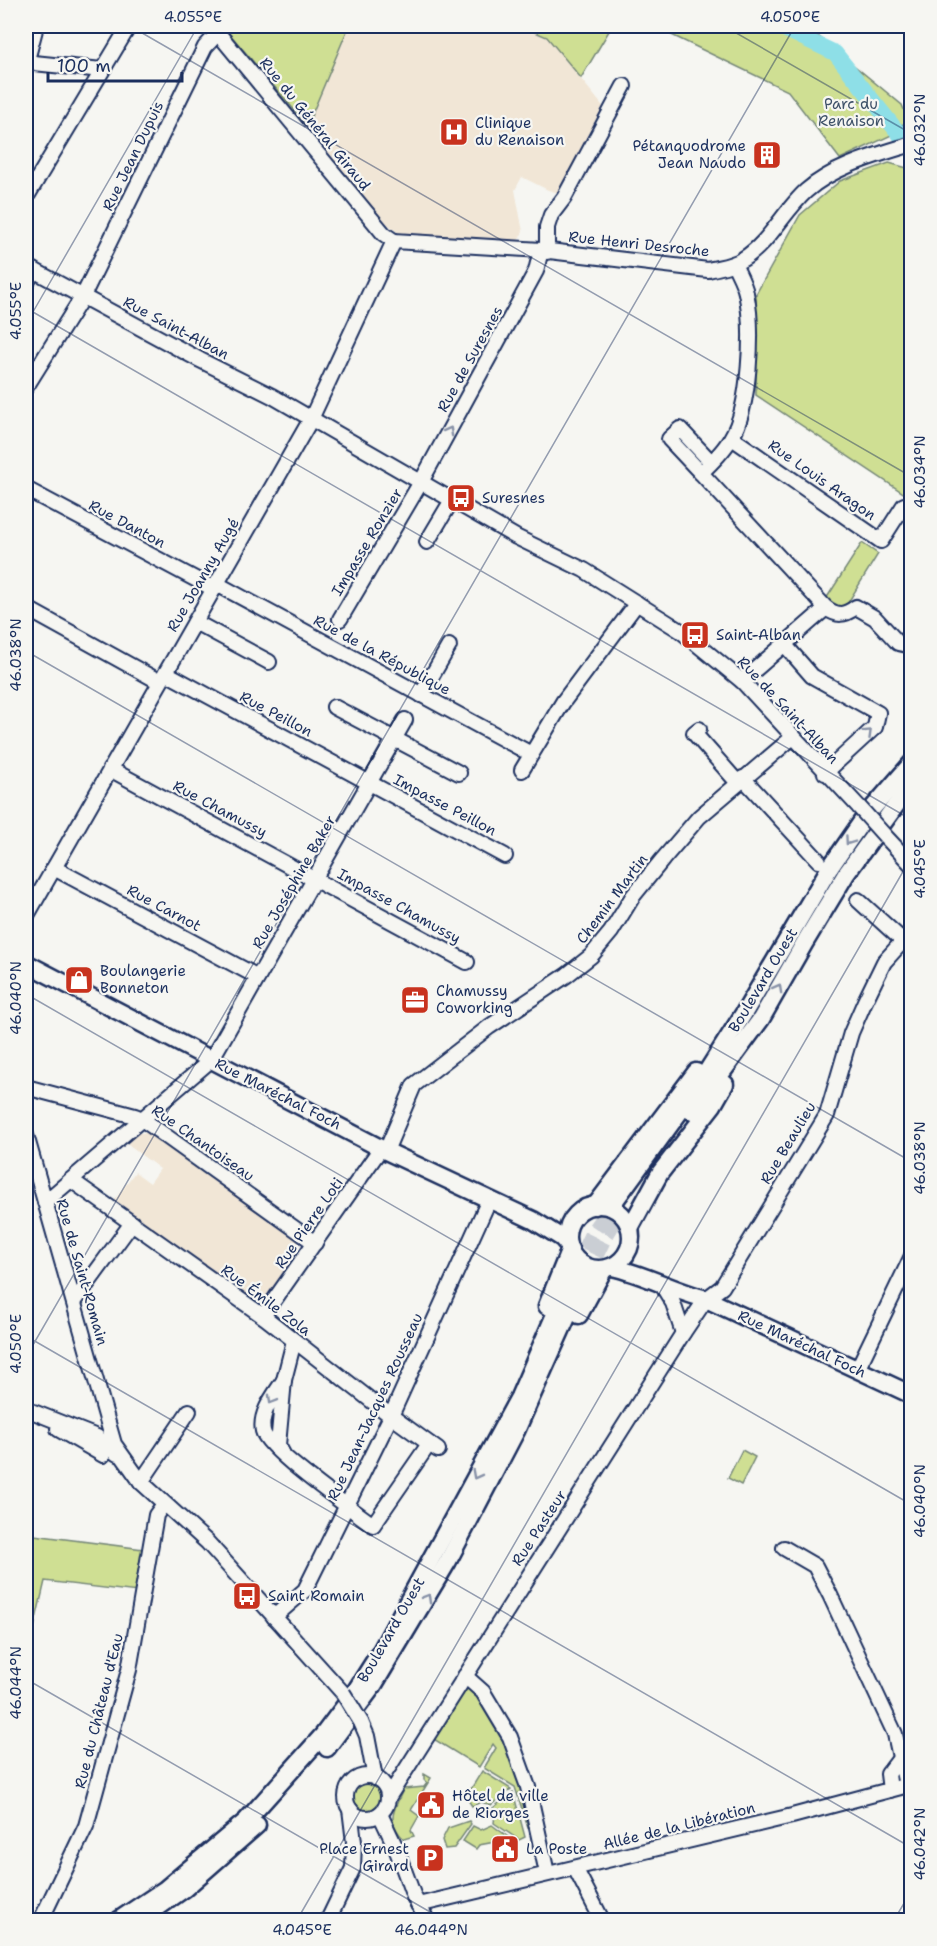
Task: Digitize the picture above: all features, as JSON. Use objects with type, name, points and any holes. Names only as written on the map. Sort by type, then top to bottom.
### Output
[{"type":"main road","name":"Boulevard Ouest","points":[[912,763],[865,817],[829,869],[744,1013],[619,1203],[761,1019],[846,874],[912,783]]},
{"type":"main road","name":"Rue Maréchal Foch","points":[[26,963],[384,1149],[533,1220],[555,1233],[569,1247]]},
{"type":"main road","points":[[595,1206],[681,1090],[744,1013]]},
{"type":"main road","points":[[630,1228],[660,1173],[714,1105],[761,1019]]},
{"type":"main road","points":[[448,1561],[468,1533],[524,1435],[585,1302],[608,1268],[624,1258],[629,1250],[630,1228],[618,1212],[606,1206],[595,1206],[579,1213],[572,1221],[569,1228],[569,1247],[491,1447]]},
{"type":"main road","name":"Rue Maréchal Foch","points":[[533,1220],[572,1221]]},
{"type":"main road","points":[[569,1247],[582,1264],[596,1269],[608,1268]]},
{"type":"main road","name":"Rue Maréchal Foch","points":[[629,1250],[636,1261],[699,1297],[912,1395]]},
{"type":"main road","name":"Rue Maréchal Foch","points":[[608,1268],[630,1271],[699,1297]]},
{"type":"main road","name":"Boulevard Ouest","points":[[119,1920],[164,1890],[246,1821],[323,1735],[381,1651],[519,1397],[579,1274],[516,1431],[448,1561],[373,1686],[344,1728],[260,1822],[184,1889],[140,1920]]},
{"type":"street","points":[[36,26],[27,60],[34,63],[102,70]]},
{"type":"street","points":[[26,198],[129,26]]},
{"type":"street","name":"Rue du Général Giraud","points":[[215,29],[384,234],[394,241]]},
{"type":"street","name":"Rue Jean Dupuis","points":[[26,387],[83,296],[215,29]]},
{"type":"street","name":"Rue de Suresnes","points":[[421,483],[536,271],[544,251],[551,215],[564,198],[624,86]]},
{"type":"street","name":"Rue Henri Desroche","points":[[394,241],[544,251],[708,270],[734,264],[744,259],[806,191],[833,172],[912,144]]},
{"type":"street","name":"Rue Joanny Augé","points":[[26,917],[311,419],[394,241]]},
{"type":"street","points":[[701,473],[732,438],[748,378],[750,318],[746,292],[734,264]]},
{"type":"street","points":[[26,284],[30,268]]},
{"type":"street","name":"Rue Saint-Alban","points":[[30,268],[311,419]]},
{"type":"street","name":"Rue de Saint-Alban","points":[[311,419],[516,537],[584,570],[681,631],[742,681],[912,866]]},
{"type":"street","points":[[711,462],[680,429],[669,439],[826,608],[839,615],[856,608],[875,618],[898,643],[912,646]]},
{"type":"street","name":"Rue Louis Aragon","points":[[732,438],[881,541],[904,505],[912,510]]},
{"type":"street","name":"Impasse Ronzier","points":[[340,619],[421,483]]},
{"type":"street","name":"Rue Danton","points":[[26,489],[215,586]]},
{"type":"street","points":[[427,542],[452,500]]},
{"type":"street","name":"Rue de la République","points":[[215,586],[531,754]]},
{"type":"street","points":[[522,770],[563,702],[637,603]]},
{"type":"street","points":[[26,608],[163,678]]},
{"type":"street","points":[[742,681],[826,608]]},
{"type":"street","points":[[195,622],[269,662]]},
{"type":"street","points":[[785,645],[812,676],[878,713],[875,727],[825,773]]},
{"type":"street","points":[[421,695],[449,646]]},
{"type":"street","name":"Rue Peillon","points":[[163,678],[370,783]]},
{"type":"street","points":[[334,706],[459,773]]},
{"type":"street","name":"Rue Joséphine Baker","points":[[45,1202],[211,1060],[405,720]]},
{"type":"street","points":[[699,729],[694,733],[819,861]]},
{"type":"street","name":"Chemin Martin","points":[[384,1149],[414,1085],[489,1027],[567,975],[591,956],[611,933],[633,896],[699,817],[793,737]]},
{"type":"street","name":"Rue Chamussy","points":[[110,769],[315,879]]},
{"type":"street","name":"Impasse Peillon","points":[[370,783],[505,856]]},
{"type":"street","name":"Rue Carnot","points":[[54,868],[258,977]]},
{"type":"street","name":"Impasse Chamussy","points":[[315,879],[467,962]]},
{"type":"street","points":[[858,900],[907,936]]},
{"type":"street","name":"Rue Beaulieu","points":[[699,1297],[722,1287],[827,1115],[850,1033],[884,962],[907,936]]},
{"type":"street","name":"Rue Chantoiseau","points":[[26,1087],[142,1119],[315,1243]]},
{"type":"street","name":"Rue de Saint-Romain","points":[[26,1135],[107,1419],[101,1444]]},
{"type":"street","name":"Rue Pierre Loti","points":[[263,1316],[384,1149]]},
{"type":"street","name":"Rue Émile Zola","points":[[71,1180],[263,1316],[433,1447],[373,1524],[347,1505]]},
{"type":"street","name":"Rue Jean-Jacques Rousseau","points":[[274,1617],[305,1590],[391,1416],[489,1200]]},
{"type":"street","points":[[74,1302],[132,1223]]},
{"type":"street","points":[[857,1370],[912,1256]]},
{"type":"street","points":[[662,1284],[677,1313],[683,1333]]},
{"type":"street","name":"Rue Pasteur","points":[[388,1798],[683,1333],[699,1297]]},
{"type":"street","points":[[294,1341],[284,1380],[278,1444],[284,1456],[347,1505]]},
{"type":"street","points":[[26,1409],[101,1444]]},
{"type":"street","points":[[141,1482],[189,1411]]},
{"type":"street","name":"Rue de Saint-Romain","points":[[101,1444],[123,1459],[141,1482]]},
{"type":"street","name":"Rue de Saint-Romain","points":[[101,1444],[207,1542],[343,1693],[367,1736],[369,1754],[379,1780]]},
{"type":"street","name":"Rue du Château d'Eau","points":[[41,1920],[86,1826],[129,1670],[156,1515],[164,1504]]},
{"type":"street","points":[[784,1548],[815,1566],[895,1734],[909,1784]]},
{"type":"street","points":[[465,1676],[483,1692],[510,1737],[528,1787],[547,1873]]},
{"type":"street","points":[[361,1778],[369,1754]]},
{"type":"street","points":[[890,1790],[888,1774],[900,1757]]},
{"type":"street","points":[[328,1920],[351,1877],[353,1868],[354,1842],[347,1798],[348,1791],[354,1781],[361,1778],[398,1781],[402,1778]]},
{"type":"street","points":[[354,1842],[358,1831],[373,1816],[385,1809],[388,1798],[387,1790],[379,1780]]},
{"type":"street","name":"Allée de la Libération","points":[[418,1905],[909,1784]]},
{"type":"street","points":[[350,1809],[356,1815],[373,1816],[386,1825],[405,1878],[427,1920]]},
{"type":"street","points":[[575,1868],[602,1920]]},
{"type":"shaded area","name":"Clinique du Renaison","points":[[349,26],[531,26],[529,29],[547,37],[606,110],[559,193],[522,177],[515,190],[523,232],[516,244],[403,235],[397,232],[383,220],[307,126]]},
{"type":"shaded area","points":[[137,1133],[148,1133],[298,1240],[299,1250],[265,1298],[255,1300],[237,1287],[235,1289],[113,1202],[135,1172],[150,1183],[160,1169],[124,1142]]},
{"type":"green space","points":[[223,26],[349,26],[307,126],[307,125]]},
{"type":"green space","points":[[531,26],[612,26],[581,78],[547,37],[528,29]]},
{"type":"green space","name":"Parc du Renaison","points":[[653,26],[806,26],[902,105],[911,126],[840,159],[788,91]]},
{"type":"green space","points":[[889,163],[911,169],[911,498],[756,395],[756,294],[800,215],[840,181]]},
{"type":"green space","points":[[862,543],[878,554],[846,606],[837,610],[826,599]]},
{"type":"green space","points":[[742,1450],[755,1457],[741,1485],[728,1478]]},
{"type":"green space","points":[[26,1534],[143,1549],[138,1592],[45,1581],[26,1662]]},
{"type":"green space","points":[[466,1684],[481,1698],[503,1731],[518,1768],[536,1826],[528,1828],[515,1787],[484,1768],[496,1748],[493,1744],[479,1767],[432,1738]]},
{"type":"green space","points":[[482,1771],[511,1789],[491,1805],[481,1802],[472,1806],[466,1797]]},
{"type":"green space","points":[[424,1774],[431,1778],[411,1810],[419,1816],[411,1830],[414,1836],[404,1839],[394,1823],[394,1811],[404,1789],[424,1787],[427,1783],[424,1780]]},
{"type":"green space","points":[[367,1782],[378,1787],[383,1798],[378,1809],[367,1814],[356,1809],[351,1798],[356,1787]]},
{"type":"green space","points":[[513,1792],[525,1837],[519,1840],[494,1823],[493,1808]]},
{"type":"green space","points":[[469,1821],[471,1824],[454,1848],[445,1849],[442,1840],[448,1828]]},
{"type":"green space","points":[[492,1825],[511,1839],[479,1845],[476,1849],[463,1841],[473,1826],[481,1830]]},
{"type":"waterway","points":[[778,26],[835,53],[912,150]]},
{"type":"waterway","points":[[894,128],[912,122]]},
{"type":"tunnel","points":[[574,1271],[593,1232],[616,1199]]},
{"type":"tunnel","points":[[585,1277],[604,1238],[623,1207]]},
{"type":"place","name":"Clinique du Renaison","points":[[454,132]]},
{"type":"place","name":"Pétanquodrome Jean Naudo","points":[[767,155]]},
{"type":"place","name":"Suresnes","points":[[461,498]]},
{"type":"place","name":"Saint-Alban","points":[[695,635]]},
{"type":"place","name":"Boulangerie Bonneton","points":[[79,980]]},
{"type":"place","name":"Chamussy Coworking","points":[[415,1000]]},
{"type":"place","name":"Saint Romain","points":[[247,1596]]},
{"type":"place","name":"Hôtel de ville de Riorges","points":[[431,1805]]},
{"type":"place","name":"La Poste","points":[[505,1849]]},
{"type":"place","name":"Place Ernest Girard","points":[[430,1858]]}]
